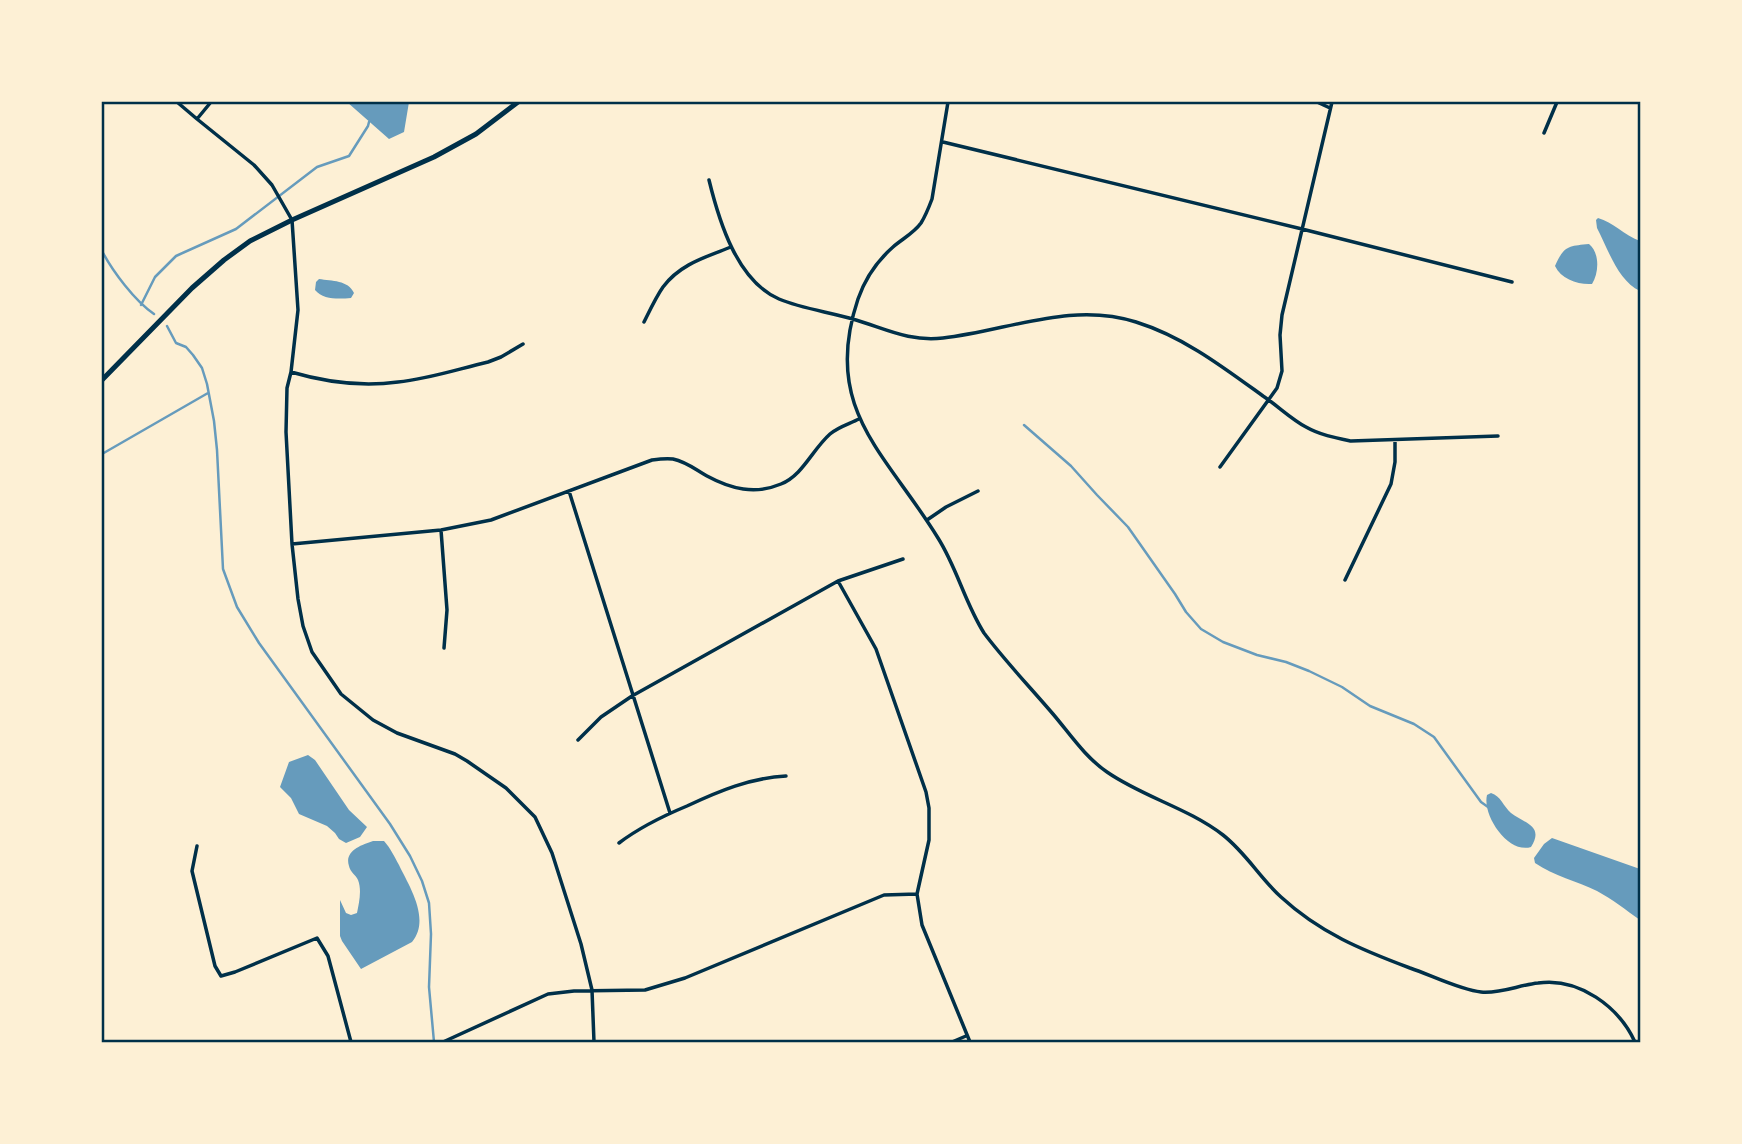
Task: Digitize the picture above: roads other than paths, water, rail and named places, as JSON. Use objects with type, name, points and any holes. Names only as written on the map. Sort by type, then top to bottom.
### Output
[{"type":"main road","points":[[102,380],[192,288],[250,241],[434,157],[476,134],[518,102]]},
{"type":"street","points":[[177,102],[254,165],[272,184],[292,220],[299,310],[286,398],[286,432],[292,544],[298,599],[307,639],[317,661],[341,694],[362,712],[384,727],[467,761],[506,788],[535,817],[552,853],[574,919],[592,990],[594,1042]]},
{"type":"street","points":[[197,120],[211,102]]},
{"type":"street","points":[[948,102],[932,199],[919,226],[874,267],[858,299],[846,353],[847,369],[853,404],[859,419],[948,554],[984,633],[1092,760],[1107,772],[1222,834],[1283,899],[1307,918],[1348,943],[1479,992],[1546,982],[1568,985],[1607,1005],[1625,1023],[1636,1042]]},
{"type":"street","points":[[1317,102],[1330,108]]},
{"type":"street","points":[[1220,467],[1278,388],[1282,371],[1282,315],[1332,102]]},
{"type":"street","points":[[1544,133],[1557,102]]},
{"type":"street","points":[[942,142],[1512,282]]},
{"type":"street","points":[[709,180],[714,202],[731,247],[749,276],[762,290],[778,299],[912,338],[925,339],[1049,318],[1102,315],[1133,321],[1177,338],[1204,354],[1306,427],[1319,433],[1351,441],[1499,436]]},
{"type":"street","points":[[644,322],[663,287],[673,276],[690,263],[731,247]]},
{"type":"street","points":[[291,372],[334,382],[399,382],[488,362],[523,344]]},
{"type":"street","points":[[292,544],[441,530],[491,520],[662,458],[682,461],[737,489],[771,488],[795,475],[830,434],[859,419]]},
{"type":"street","points":[[1345,580],[1391,484],[1395,440]]},
{"type":"street","points":[[569,491],[670,813]]},
{"type":"street","points":[[927,520],[978,491]]},
{"type":"street","points":[[441,530],[447,610],[444,648]]},
{"type":"street","points":[[578,740],[601,717],[632,695],[838,580],[903,559]]},
{"type":"street","points":[[838,580],[876,649],[926,792],[929,840],[917,894],[922,925],[970,1042]]},
{"type":"street","points":[[619,843],[670,813],[729,787],[765,777],[786,776]]},
{"type":"street","points":[[197,846],[192,871],[215,966],[221,976],[317,938],[328,956],[351,1042]]},
{"type":"street","points":[[443,1042],[548,994],[592,990],[645,990],[685,978],[884,895],[917,894]]},
{"type":"street","points":[[952,1042],[967,1036]]},
{"type":"water","points":[[347,102],[409,102],[404,132],[389,139]]},
{"type":"water","points":[[1598,218],[1640,241],[1640,291],[1626,280],[1614,264],[1597,228]]},
{"type":"water","points":[[1589,244],[1595,252],[1597,263],[1592,284],[1576,282],[1558,271],[1555,266],[1564,251]]},
{"type":"water","points":[[319,279],[344,283],[354,293],[351,298],[322,296],[315,290]]},
{"type":"water","points":[[308,755],[315,760],[349,810],[367,827],[360,837],[346,843],[327,826],[299,814],[291,798],[280,787],[289,762]]},
{"type":"water","points":[[1491,793],[1497,796],[1511,813],[1534,829],[1535,840],[1531,847],[1514,845],[1498,831],[1487,803],[1487,795]]},
{"type":"water","points":[[1552,838],[1640,869],[1640,920],[1597,891],[1535,863],[1534,858]]},
{"type":"water","points":[[384,841],[392,853],[413,893],[419,923],[412,942],[361,969],[340,936],[340,900],[346,913],[357,913],[360,888],[350,868],[349,856],[363,844]]},
{"type":"waterway","points":[[141,305],[155,277],[176,256],[236,229],[317,167],[349,156],[369,122]]},
{"type":"waterway","points":[[102,251],[125,286],[154,314]]},
{"type":"waterway","points":[[167,326],[176,343],[186,347],[202,368],[207,384],[217,450],[223,569],[237,607],[259,643],[390,824],[422,881],[429,903],[429,987],[434,1042]]},
{"type":"waterway","points":[[102,454],[208,393]]},
{"type":"waterway","points":[[1024,425],[1071,466],[1128,527],[1186,612],[1201,629],[1223,642],[1309,671],[1342,687],[1370,706],[1414,724],[1434,737],[1481,802],[1488,807]]}]
